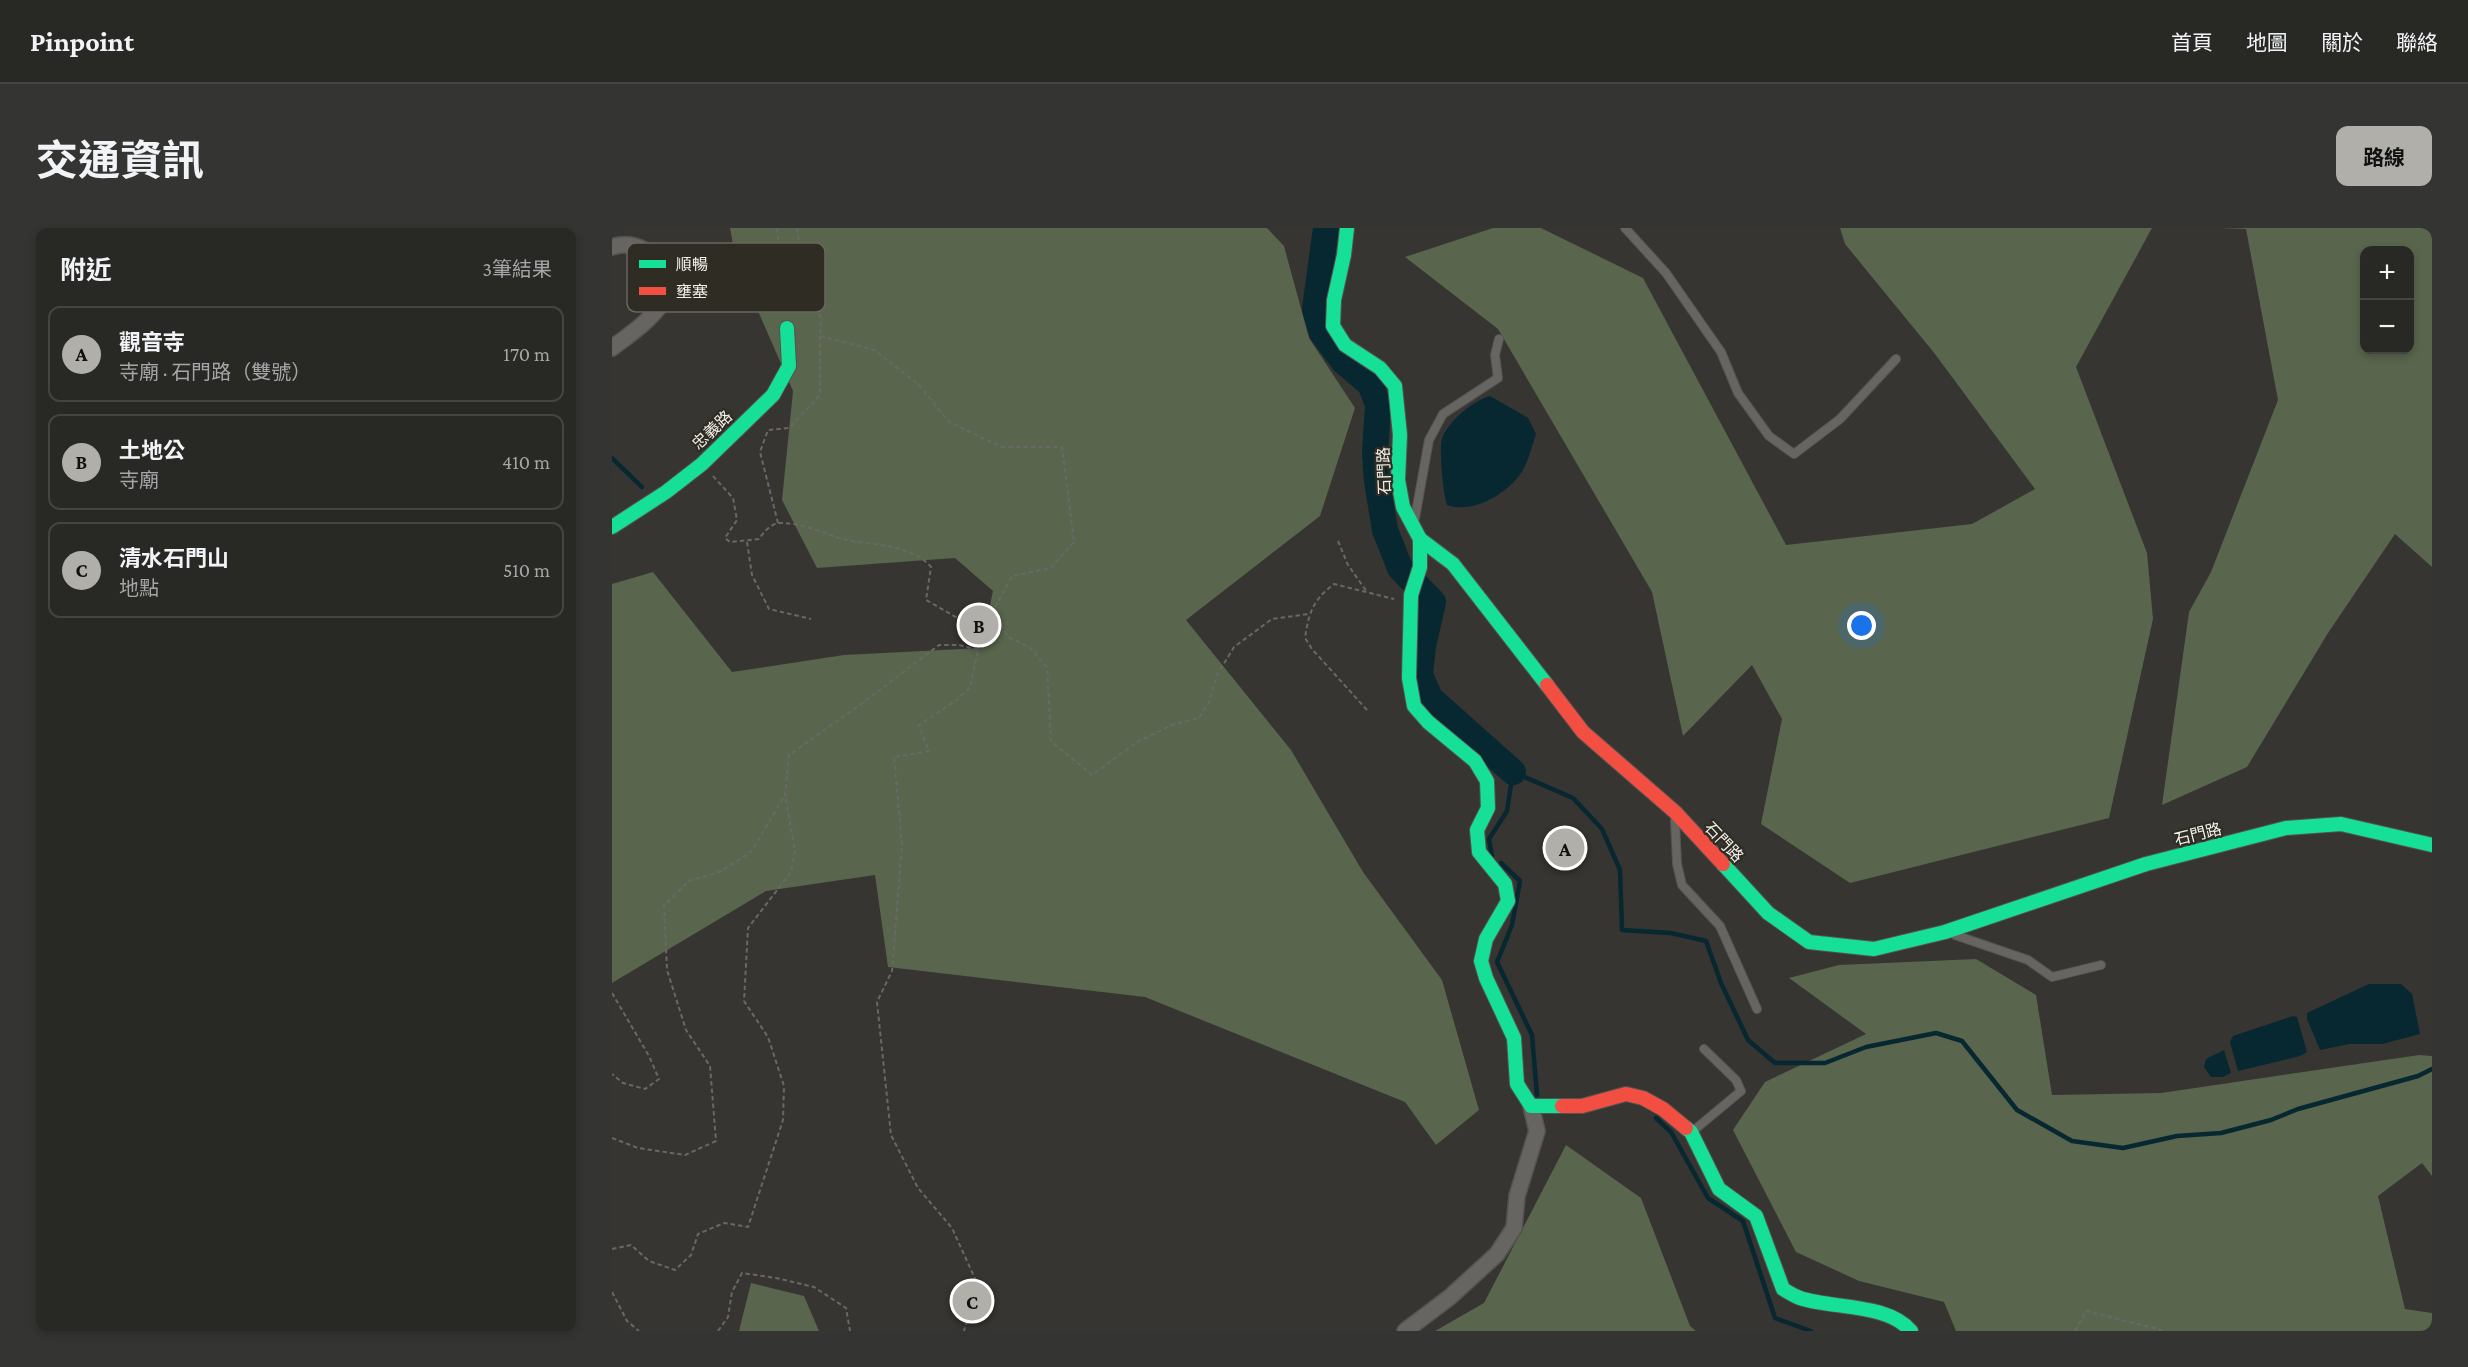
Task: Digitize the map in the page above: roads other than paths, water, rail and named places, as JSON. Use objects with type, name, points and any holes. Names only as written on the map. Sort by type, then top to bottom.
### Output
[{"type":"street","name":"石門路","points":[[1347,228],[1344,255],[1334,300],[1333,326],[1345,345],[1380,368],[1395,386],[1400,435],[1398,480],[1403,507],[1417,532],[1453,564],[1583,732],[1675,812],[1768,913],[1809,942],[1874,949],[1945,932],[2146,864],[2286,828],[2341,824],[2432,845]]},
{"type":"street","points":[[612,247],[627,245]]},
{"type":"street","points":[[612,348],[644,324],[654,312]]},
{"type":"street","name":"忠義路","points":[[612,526],[644,507],[702,464],[773,395],[789,366],[787,328]]},
{"type":"street","points":[[1405,1331],[1450,1297],[1497,1254],[1514,1228],[1517,1196],[1537,1131],[1531,1106],[1517,1084],[1514,1038],[1485,978],[1481,961],[1486,939],[1508,901],[1505,884],[1479,852],[1477,831],[1488,808],[1488,781],[1474,761],[1428,723],[1414,706],[1409,678],[1411,595],[1420,567],[1417,532]]},
{"type":"street","points":[[1531,1106],[1582,1106],[1626,1094],[1643,1098],[1663,1108],[1691,1132],[1719,1189],[1756,1216],[1783,1288],[1799,1298],[1884,1314],[1905,1324],[1911,1331]]},
{"type":"lane","points":[[1625,228],[1666,273],[1722,352],[1738,393],[1769,436],[1794,454],[1840,419],[1896,358]]},
{"type":"lane","points":[[1417,532],[1429,440],[1443,414],[1498,378],[1495,355],[1499,339]]},
{"type":"lane","points":[[1675,812],[1677,864],[1682,885],[1719,926],[1756,1009]]},
{"type":"lane","points":[[1945,932],[2028,960],[2052,977],[2101,965]]},
{"type":"lane","points":[[1691,1132],[1741,1091],[1736,1080],[1704,1049]]},
{"type":"water","points":[[1490,396],[1528,418],[1536,434],[1528,459],[1515,481],[1488,501],[1467,507],[1447,505],[1442,472],[1442,439],[1450,425],[1462,413],[1476,402]]},
{"type":"water","points":[[2369,984],[2401,984],[2412,994],[2420,1034],[2382,1044],[2349,1044],[2320,1050],[2307,1019],[2307,1013]]},
{"type":"water","points":[[2293,1016],[2297,1017],[2307,1052],[2300,1056],[2238,1071],[2230,1042],[2233,1036]]},
{"type":"water","points":[[2224,1050],[2231,1073],[2223,1077],[2211,1077],[2204,1067],[2206,1059]]},
{"type":"waterway","points":[[1326,228],[1315,309],[1322,333],[1343,361],[1370,384],[1378,404],[1375,454],[1385,530],[1400,568],[1433,602],[1423,646],[1420,675],[1430,698],[1513,772]]},
{"type":"waterway","points":[[612,458],[642,487]]},
{"type":"waterway","points":[[1492,856],[1489,839],[1507,811],[1513,772],[1573,798],[1602,829],[1620,870],[1622,930],[1671,933],[1706,941],[1721,983],[1748,1040],[1775,1063],[1825,1063],[1866,1047],[1936,1033],[1962,1041],[2017,1110],[2072,1141],[2123,1148],[2177,1136],[2221,1133],[2418,1076],[2432,1069]]},
{"type":"waterway","points":[[1501,863],[1520,881],[1512,925],[1497,962],[1532,1035],[1537,1095]]},
{"type":"waterway","points":[[1656,1118],[1671,1132],[1708,1198],[1743,1221],[1775,1318],[1811,1331]]},
{"type":"place","name":"土地公","points":[[979,625]]},
{"type":"place","name":"觀音寺","points":[[1565,848]]},
{"type":"place","name":"清水石門山","points":[[972,1301]]}]
